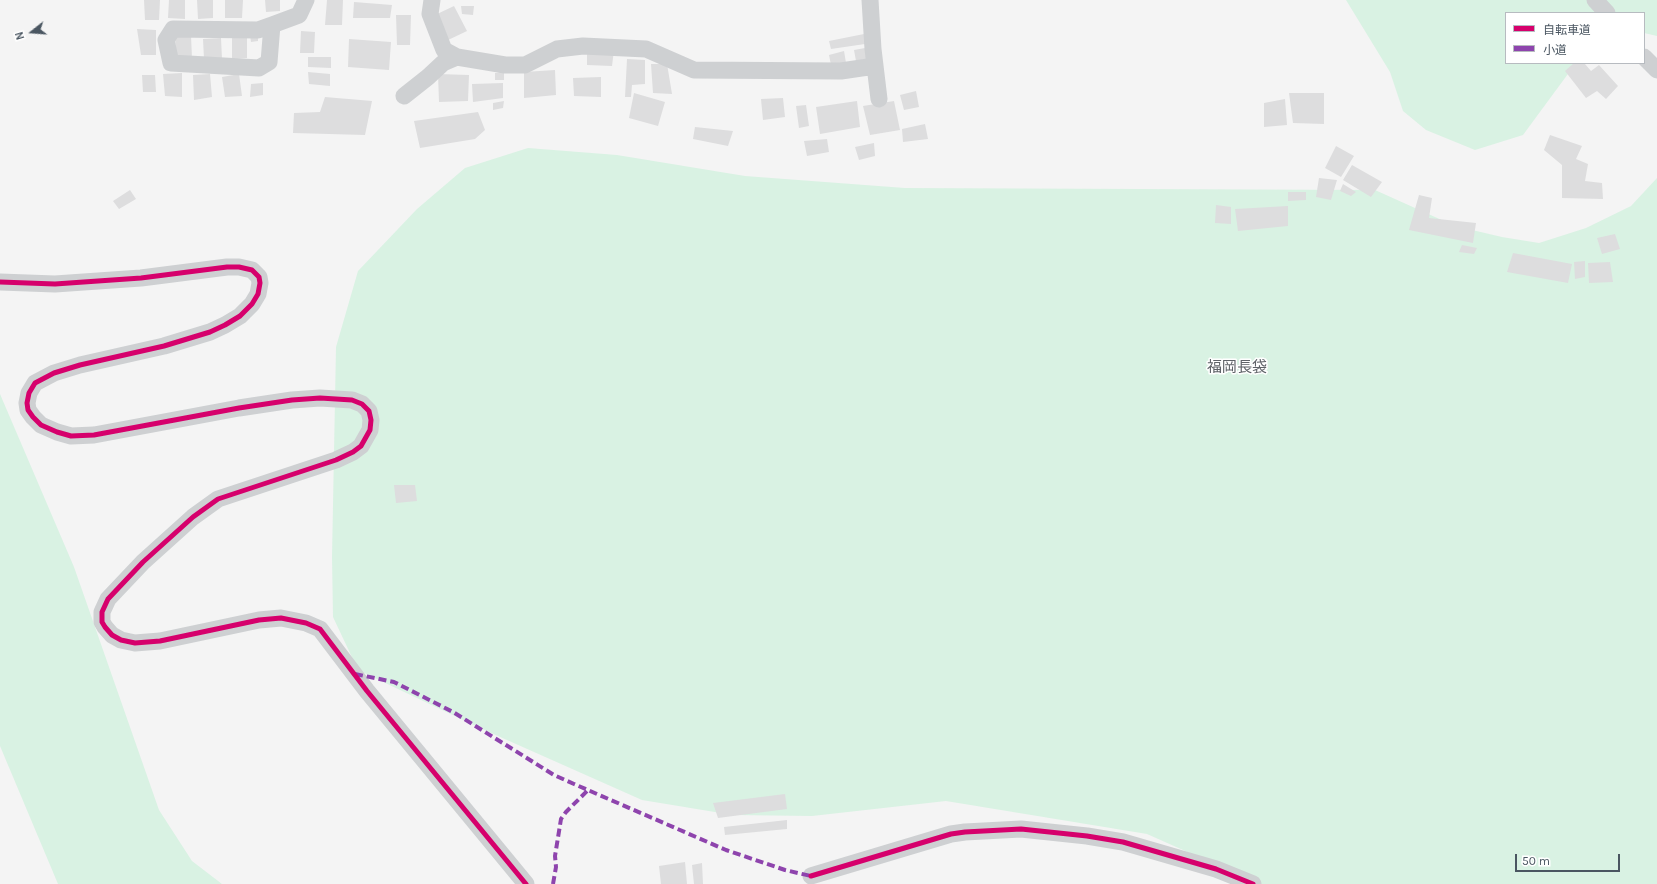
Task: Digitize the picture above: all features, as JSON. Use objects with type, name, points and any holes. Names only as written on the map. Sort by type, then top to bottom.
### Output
[{"type":"street","points":[[272,25],[269,62],[259,68],[171,63],[166,40],[173,29],[258,30],[299,15],[306,0]]},
{"type":"street","points":[[432,0],[430,14],[444,50],[456,57],[505,65],[525,65],[558,49],[583,46],[646,50],[694,70],[841,71],[875,66]]},
{"type":"street","points":[[870,0],[875,66],[880,99]]},
{"type":"street","points":[[1595,0],[1606,12]]},
{"type":"street","points":[[404,96],[443,63],[456,57]]},
{"type":"street","points":[[1645,58],[1657,70]]},
{"type":"street","points":[[0,282],[55,284],[141,278],[227,267],[239,267],[252,270],[259,277],[260,283],[258,294],[252,304],[240,316],[225,325],[210,332],[164,346],[80,365],[54,373],[34,383],[29,393],[27,403],[28,410],[41,424],[71,436],[94,435],[239,408],[292,400],[327,398],[352,400],[362,404],[369,411],[371,420],[370,430],[361,446],[353,452],[336,460],[218,499],[193,517],[143,562],[108,599],[102,612],[102,622],[105,628],[112,635],[121,640],[135,643],[160,641],[259,620],[281,618],[306,623],[320,629],[367,692],[526,884]]},
{"type":"street","points":[[811,876],[951,834],[1021,830],[1087,836],[1123,842],[1216,869],[1253,884]]},
{"type":"green space","points":[[1346,0],[1657,0],[1657,36],[1645,33],[1645,12],[1505,12],[1505,64],[1575,64],[1523,135],[1475,150],[1426,130],[1403,111],[1390,72]]},
{"type":"green space","points":[[528,148],[617,155],[745,176],[905,188],[1375,190],[1455,226],[1502,237],[1539,243],[1586,228],[1631,206],[1657,178],[1657,884],[1241,884],[1228,870],[1147,834],[946,801],[812,816],[733,815],[642,800],[480,728],[358,670],[333,617],[332,557],[336,347],[358,271],[417,209],[465,168]]},
{"type":"green space","points":[[0,394],[74,567],[159,810],[192,861],[222,884],[58,884],[0,746]]},
{"type":"building","points":[[144,0],[160,0],[159,20],[145,20]]},
{"type":"building","points":[[169,0],[185,0],[185,19],[168,18]]},
{"type":"building","points":[[197,0],[213,0],[213,18],[198,19]]},
{"type":"building","points":[[225,0],[243,0],[242,18],[225,18]]},
{"type":"building","points":[[265,0],[280,0],[280,11],[266,12]]},
{"type":"building","points":[[327,0],[343,0],[342,25],[325,25]]},
{"type":"building","points":[[354,2],[392,5],[390,18],[353,18]]},
{"type":"building","points":[[454,6],[467,31],[446,41],[435,15]]},
{"type":"building","points":[[461,6],[474,6],[473,15],[462,14]]},
{"type":"building","points":[[396,15],[411,15],[410,45],[397,45]]},
{"type":"building","points":[[137,29],[156,30],[156,55],[141,55]]},
{"type":"building","points":[[301,31],[315,32],[314,53],[300,53]]},
{"type":"building","points":[[864,34],[865,44],[831,49],[829,41]]},
{"type":"building","points":[[250,35],[258,35],[258,41],[251,42]]},
{"type":"building","points":[[191,36],[192,58],[176,58],[175,37]]},
{"type":"building","points":[[247,36],[247,58],[232,59],[232,38]]},
{"type":"building","points":[[221,38],[222,59],[204,59],[203,39]]},
{"type":"building","points":[[349,39],[391,42],[389,70],[348,67]]},
{"type":"building","points":[[865,48],[867,59],[856,61],[854,50]]},
{"type":"building","points":[[587,49],[614,50],[612,66],[587,65]]},
{"type":"building","points":[[844,51],[846,63],[831,65],[829,55]]},
{"type":"building","points":[[308,57],[331,57],[331,68],[308,67]]},
{"type":"building","points":[[627,59],[645,60],[645,84],[632,85],[631,97],[625,97]]},
{"type":"building","points":[[651,64],[667,64],[672,94],[653,93]]},
{"type":"building","points":[[1573,64],[1585,64],[1591,71],[1599,65],[1618,86],[1606,99],[1597,91],[1586,98],[1565,71]]},
{"type":"building","points":[[555,70],[556,95],[524,98],[524,72]]},
{"type":"building","points":[[308,72],[330,74],[330,86],[309,84]]},
{"type":"building","points":[[504,72],[504,80],[495,80],[495,73]]},
{"type":"building","points":[[182,73],[182,97],[165,96],[163,74]]},
{"type":"building","points":[[210,74],[212,97],[194,100],[193,75]]},
{"type":"building","points":[[239,74],[242,96],[225,97],[222,77]]},
{"type":"building","points":[[438,74],[469,75],[468,101],[439,102]]},
{"type":"building","points":[[142,75],[155,75],[156,92],[143,92]]},
{"type":"building","points":[[601,77],[601,97],[574,96],[573,78]]},
{"type":"building","points":[[263,83],[263,95],[250,97],[251,84]]},
{"type":"building","points":[[503,83],[503,98],[473,102],[472,84]]},
{"type":"building","points":[[916,91],[919,107],[904,110],[900,95]]},
{"type":"building","points":[[634,93],[665,102],[658,126],[629,118]]},
{"type":"building","points":[[1289,93],[1324,93],[1324,124],[1293,123]]},
{"type":"building","points":[[325,97],[372,101],[365,135],[293,133],[294,113],[320,112]]},
{"type":"building","points":[[783,98],[785,117],[763,120],[761,99]]},
{"type":"building","points":[[1285,99],[1287,125],[1264,127],[1264,103]]},
{"type":"building","points":[[504,101],[503,108],[493,110],[493,103]]},
{"type":"building","points":[[857,101],[860,127],[820,134],[816,107]]},
{"type":"building","points":[[894,101],[900,130],[870,135],[863,106]]},
{"type":"building","points":[[806,105],[809,126],[799,128],[796,106]]},
{"type":"building","points":[[478,112],[485,130],[475,139],[420,148],[414,121]]},
{"type":"building","points":[[925,124],[928,139],[903,142],[902,129]]},
{"type":"building","points":[[695,127],[733,131],[728,146],[693,139]]},
{"type":"building","points":[[1550,135],[1582,146],[1576,159],[1588,164],[1585,181],[1602,183],[1603,199],[1562,198],[1562,165],[1544,150]]},
{"type":"building","points":[[827,139],[829,152],[807,156],[804,141]]},
{"type":"building","points":[[874,143],[875,156],[859,160],[855,147]]},
{"type":"building","points":[[1336,146],[1354,156],[1341,177],[1325,168]]},
{"type":"building","points":[[1352,165],[1382,182],[1371,197],[1343,180]]},
{"type":"building","points":[[1319,178],[1337,180],[1331,200],[1316,197]]},
{"type":"building","points":[[1343,184],[1356,192],[1351,196],[1340,191]]},
{"type":"building","points":[[130,190],[136,199],[119,209],[113,201]]},
{"type":"building","points":[[1288,192],[1306,192],[1306,200],[1288,201]]},
{"type":"building","points":[[1419,195],[1432,198],[1429,218],[1476,223],[1473,243],[1409,230]]},
{"type":"building","points":[[1216,205],[1231,207],[1231,224],[1215,223]]},
{"type":"building","points":[[1288,206],[1288,226],[1238,231],[1235,209]]},
{"type":"building","points":[[1615,234],[1620,249],[1602,254],[1597,238]]},
{"type":"building","points":[[1462,245],[1477,248],[1474,254],[1459,252]]},
{"type":"building","points":[[1513,253],[1572,264],[1568,283],[1507,272]]},
{"type":"building","points":[[1585,261],[1585,277],[1575,279],[1574,262]]},
{"type":"building","points":[[1610,262],[1613,282],[1589,283],[1588,263]]},
{"type":"building","points":[[394,485],[415,485],[417,501],[396,503]]},
{"type":"building","points":[[785,794],[787,809],[718,818],[713,803]]},
{"type":"building","points":[[787,820],[787,829],[725,835],[724,827]]},
{"type":"building","points":[[685,862],[687,884],[661,884],[659,866]]},
{"type":"building","points":[[702,863],[703,884],[694,884],[692,865]]},
{"type":"marked path","points":[[355,674],[394,682],[453,712],[554,775],[574,784],[726,850],[785,870],[811,876]]},
{"type":"marked path","points":[[553,884],[556,867],[555,856],[561,819],[588,790]]},
{"type":"cycle path","points":[[0,282],[55,284],[141,278],[227,267],[239,267],[252,270],[259,277],[260,283],[258,294],[252,304],[240,316],[225,325],[210,332],[164,346],[80,365],[54,373],[35,383],[29,393],[27,403],[28,410],[41,425],[71,436],[94,435],[239,408],[292,400],[320,398],[352,400],[362,404],[369,411],[371,420],[370,430],[361,446],[353,452],[336,460],[218,499],[193,517],[143,562],[108,599],[102,612],[102,622],[112,635],[121,640],[135,643],[160,641],[259,620],[281,618],[306,623],[320,629],[367,691],[526,884]]},
{"type":"cycle path","points":[[811,876],[951,834],[1021,829],[1087,836],[1123,842],[1216,869],[1253,884]]},
{"type":"district","name":"福岡長袋","points":[[1237,368]]}]
